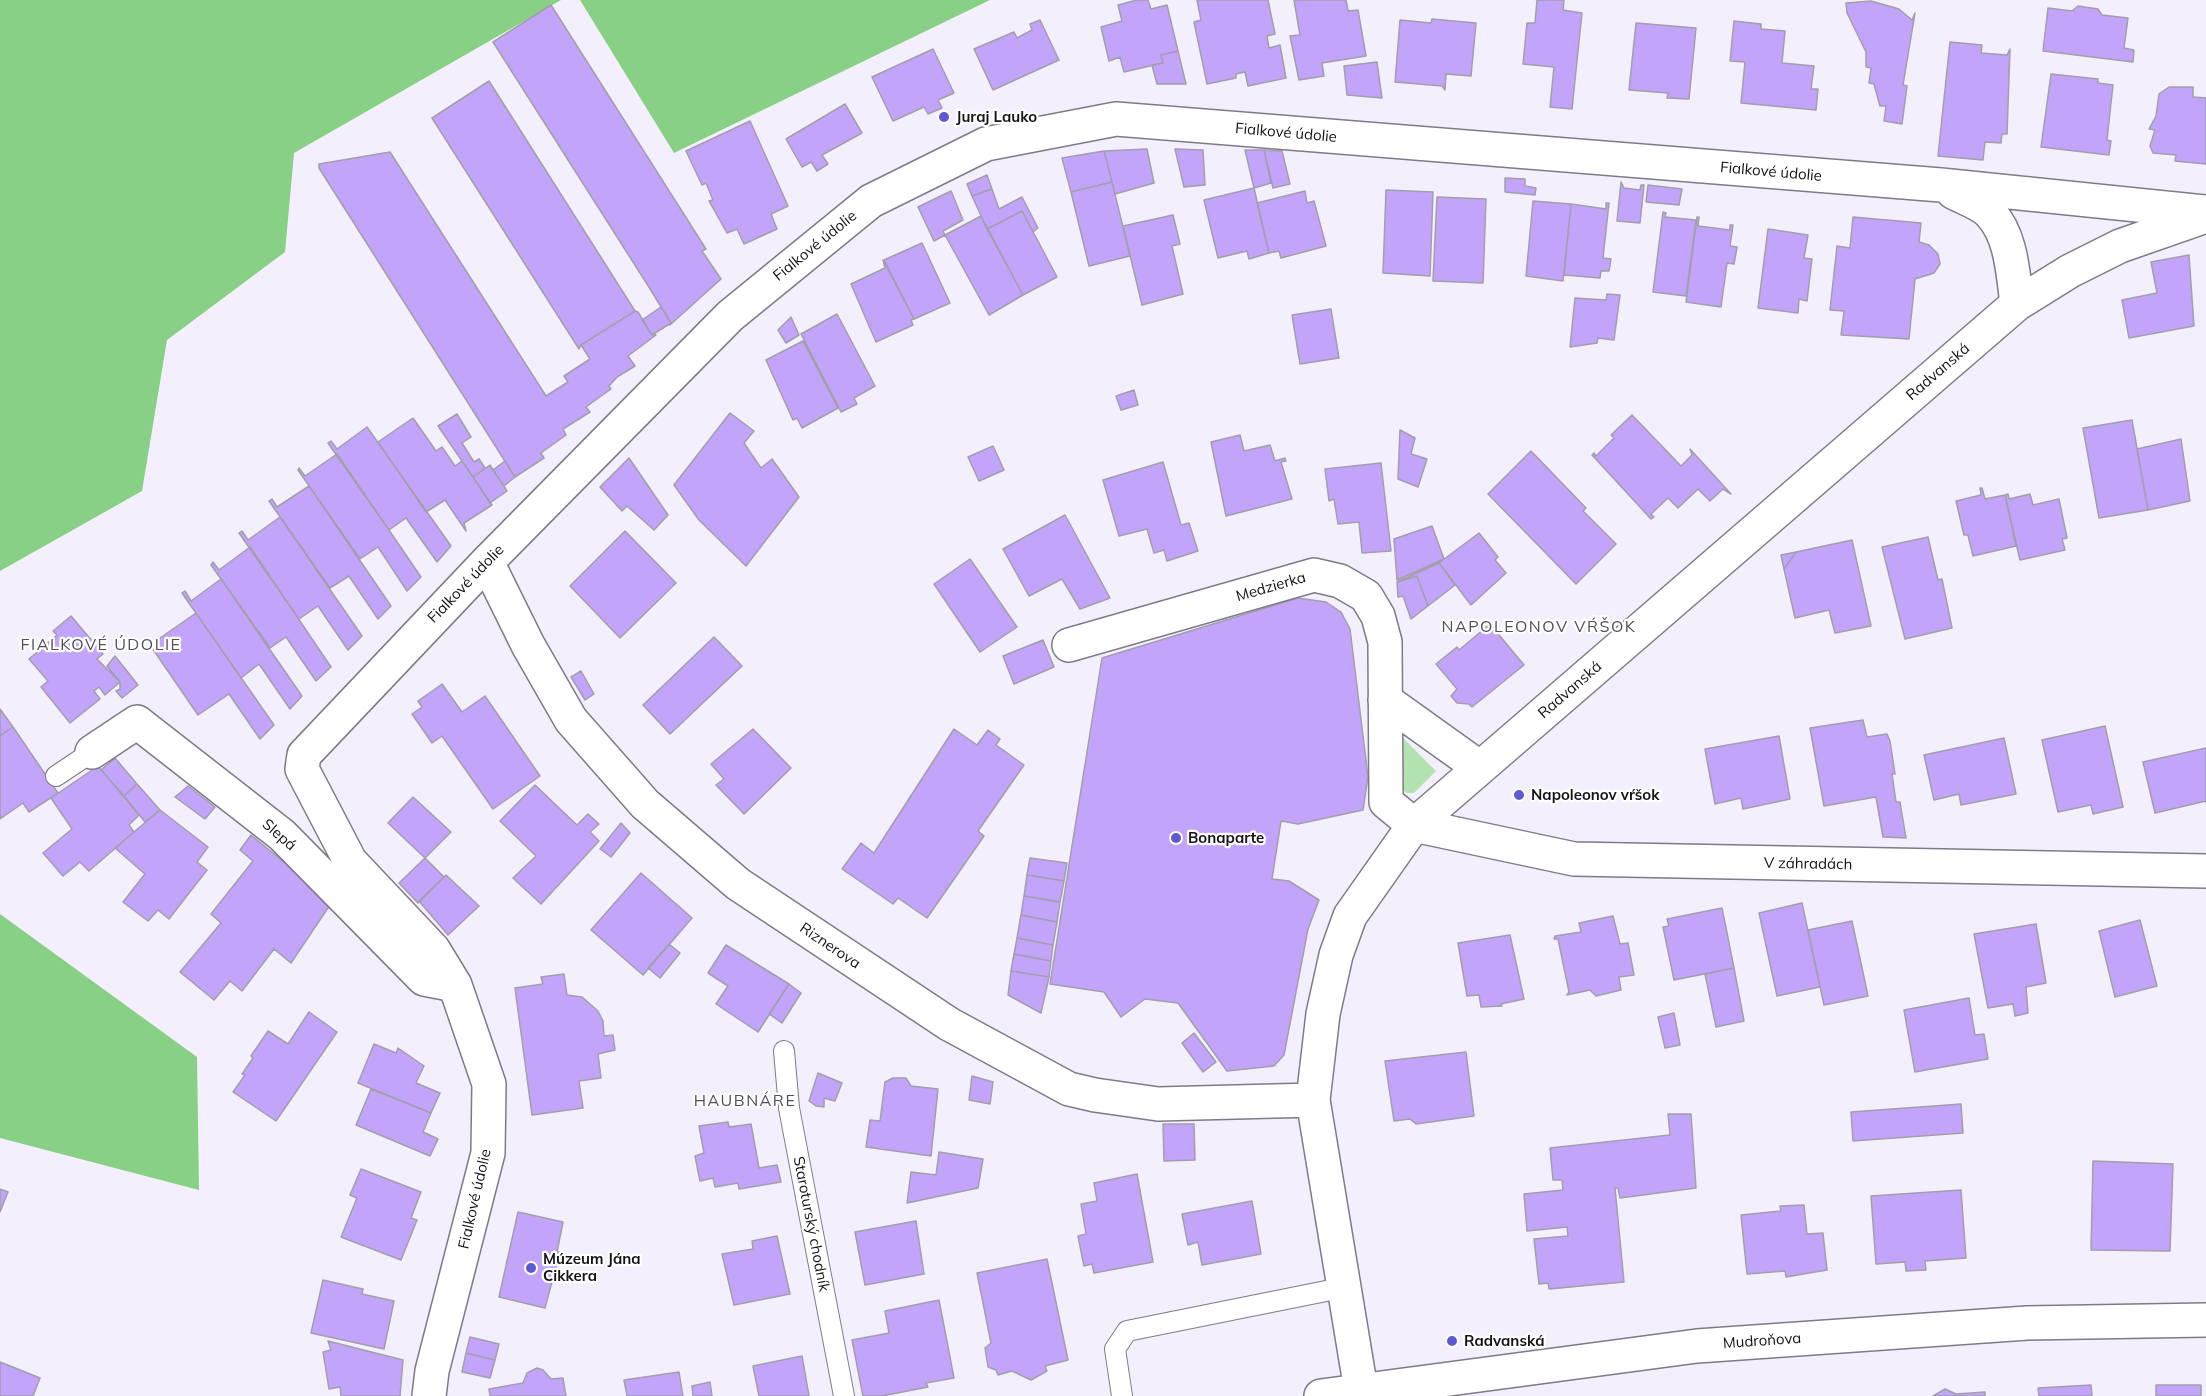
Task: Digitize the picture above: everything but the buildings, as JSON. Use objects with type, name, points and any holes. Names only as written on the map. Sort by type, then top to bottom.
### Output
[{"type":"street","name":"Fialkové údolie","points":[[429,1396],[432,1371],[488,1153],[489,1084],[455,985],[433,949],[350,861],[302,769],[304,755],[487,562],[730,316],[871,201],[986,144],[1116,119],[1941,186],[2206,212]]},
{"type":"street","points":[[1941,186],[1990,212],[2000,228],[2011,259],[2017,304]]},
{"type":"street","name":"Radvanská","points":[[1361,1390],[1346,1287],[1313,1100],[1323,1014],[1336,955],[1350,916],[1414,825],[2017,304],[2070,271],[2120,246],[2206,216]]},
{"type":"street","name":"Riznerova","points":[[487,562],[528,645],[571,720],[645,804],[738,884],[939,1018],[1069,1089],[1095,1095],[1158,1104],[1313,1100]]},
{"type":"street","name":"Medzierka","points":[[1069,645],[1314,574],[1340,580],[1366,596],[1385,642],[1386,802],[1414,825]]},
{"type":"street","points":[[1385,700],[1480,768]]},
{"type":"street","name":"Slepá","points":[[92,752],[137,722],[282,835],[424,979],[455,985]]},
{"type":"street","name":"V záhradách","points":[[1414,825],[1574,859],[2206,872]]},
{"type":"street","name":"Mudroňova","points":[[1321,1396],[1361,1390],[1447,1387],[1709,1345],[2027,1323],[2206,1320]]},
{"type":"lane","points":[[56,776],[92,752]]},
{"type":"lane","name":"Staroturský chodník","points":[[784,1051],[789,1108],[844,1396]]},
{"type":"lane","points":[[1122,1396],[1114,1349],[1127,1331],[1346,1287]]},
{"type":"green space","points":[[0,0],[561,0],[294,153],[285,252],[167,340],[142,491],[0,571]]},
{"type":"green space","points":[[580,0],[990,0],[674,153]]},
{"type":"green space","points":[[1396,731],[1436,771],[1414,793],[1406,793],[1396,780]]},
{"type":"green space","points":[[0,914],[197,1057],[199,1190],[0,1138]]},
{"type":"place","name":"Juraj Lauko","points":[[944,117]]},
{"type":"place","name":"Napoleonov vŕšok","points":[[1519,795]]},
{"type":"place","name":"Bonaparte","points":[[1176,838]]},
{"type":"place","name":"Múzeum Jána Cikkera","points":[[531,1268]]},
{"type":"place","name":"Radvanská","points":[[1452,1341]]},
{"type":"district","name":"NAPOLEONOV VŔŠOK","points":[[1539,627]]},
{"type":"district","name":"FIALKOVÉ ÚDOLIE","points":[[101,645]]},
{"type":"district","name":"HAUBNÁRE","points":[[745,1101]]}]
